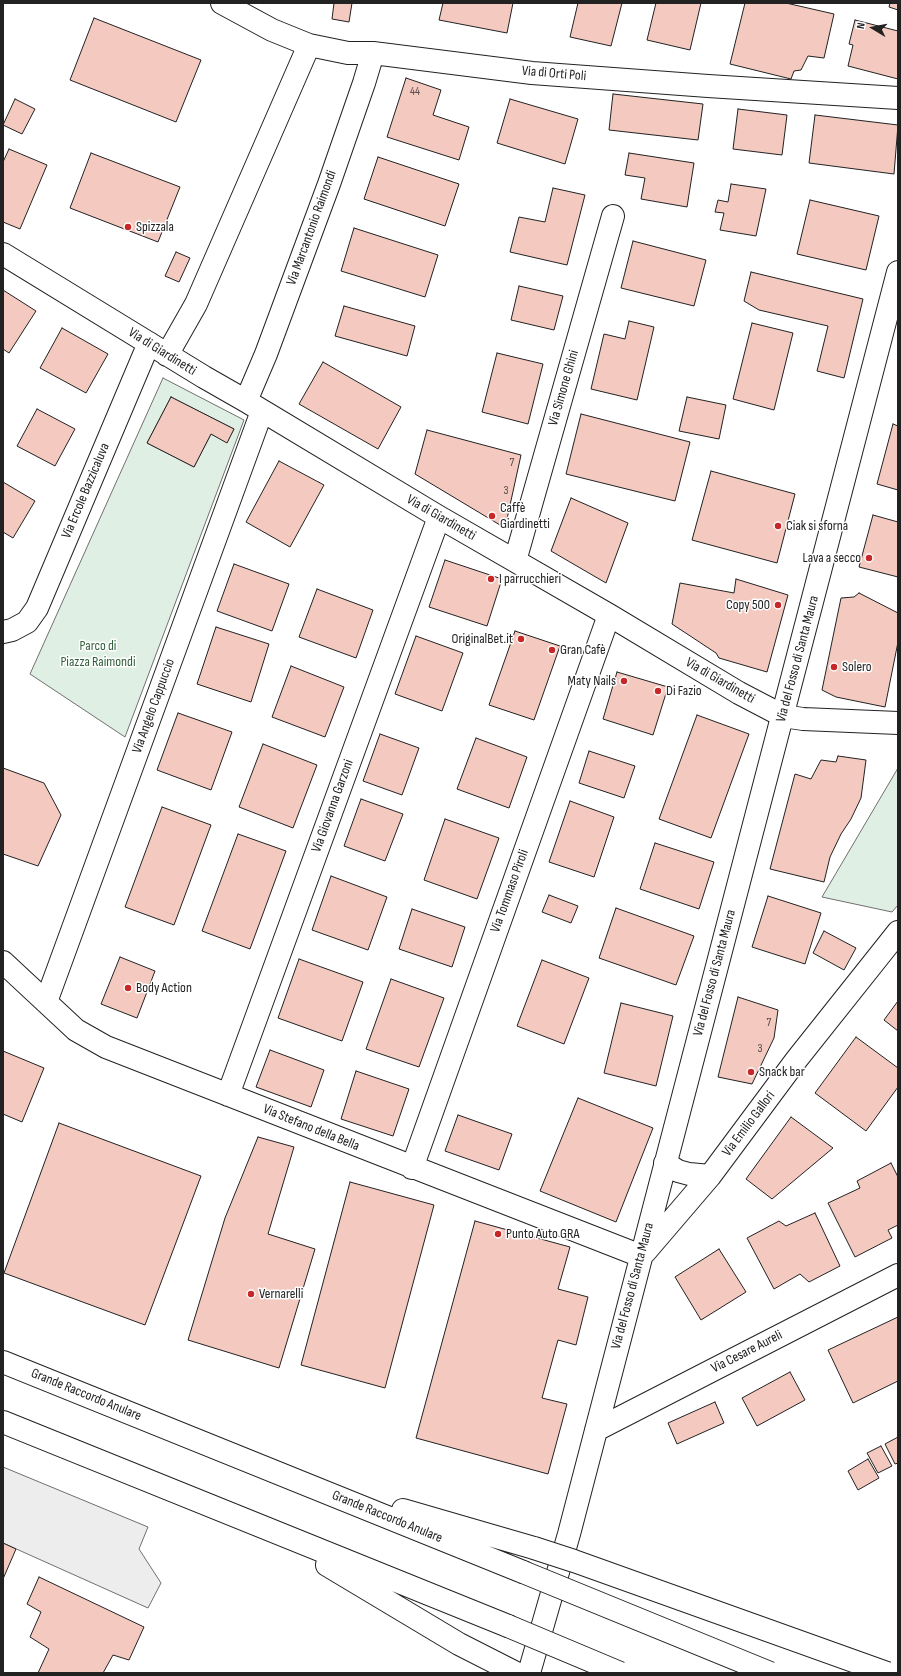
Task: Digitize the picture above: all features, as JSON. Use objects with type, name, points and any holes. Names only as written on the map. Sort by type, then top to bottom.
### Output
[{"type":"main road","name":"Via di Orti Poli","points":[[222,3],[272,30],[309,45],[348,53],[373,53],[532,73],[898,98]]},
{"type":"main road","points":[[167,355],[196,304],[309,45]]},
{"type":"main road","name":"Via Marcantonio Raimondi","points":[[254,406],[266,354],[329,184],[373,53]]},
{"type":"main road","name":"Via Simone Ghini","points":[[515,561],[614,216]]},
{"type":"main road","name":"Via di Giardinetti","points":[[3,254],[167,355],[739,693],[783,716],[803,720],[898,723]]},
{"type":"main road","name":"Via del Fosso di Santa Maura","points":[[529,1673],[569,1534],[898,272]]},
{"type":"main road","name":"Via Ercole Bazzicaluva","points":[[7,631],[27,622],[36,608],[149,343]]},
{"type":"main road","name":"Via Angelo Cappuccio","points":[[46,1002],[254,406]]},
{"type":"main road","name":"Via Giovanna Garzoni","points":[[228,1096],[439,517]]},
{"type":"main road","name":"Via Tommaso Piroli","points":[[412,1168],[609,615]]},
{"type":"main road","name":"Via Emilio Gallori","points":[[641,1256],[710,1176],[797,1060],[898,932]]},
{"type":"main road","name":"Via Stefano della Bella","points":[[7,971],[46,1002],[76,1030],[106,1047],[412,1168],[641,1256]]},
{"type":"main road","points":[[665,1163],[678,1171],[689,1174],[710,1176]]},
{"type":"main road","name":"Via Cesare Aureli","points":[[596,1430],[898,1275]]},
{"type":"main road","name":"Grande Raccordo Anulare","points":[[3,1362],[770,1673]]},
{"type":"main road","points":[[3,1422],[508,1626],[620,1673]]},
{"type":"main road","points":[[299,1482],[534,1548],[887,1673]]},
{"type":"main road","points":[[268,1530],[459,1644],[516,1673]]},
{"type":"green space","name":"Parco di Piazza Raimondi","points":[[163,378],[244,420],[125,737],[30,674]],"holes":[[[171,397],[234,429],[227,442],[211,434],[194,467],[147,443]]]},
{"type":"green space","points":[[898,768],[898,905],[892,912],[822,897]]},
{"type":"shaded area","points":[[3,1467],[148,1527],[139,1549],[161,1583],[148,1608],[3,1543]]},
{"type":"building","points":[[334,3],[352,3],[349,22],[332,19]]},
{"type":"building","points":[[443,3],[513,3],[507,33],[439,20]]},
{"type":"building","points":[[578,3],[622,3],[611,46],[570,37]]},
{"type":"building","points":[[656,3],[701,3],[690,50],[647,40]]},
{"type":"building","points":[[745,3],[786,3],[834,14],[824,58],[808,56],[801,70],[794,71],[791,79],[730,64]]},
{"type":"building","points":[[890,3],[898,3],[898,10],[889,7]]},
{"type":"building","points":[[94,18],[201,60],[176,122],[70,80]]},
{"type":"building","points":[[855,20],[898,31],[898,79],[848,66],[853,45],[849,44]]},
{"type":"building","points":[[406,78],[441,90],[433,115],[469,127],[459,160],[387,137]]},
{"type":"building","points":[[613,94],[703,104],[698,140],[609,130]]},
{"type":"building","points":[[15,99],[35,109],[22,134],[3,125]]},
{"type":"building","points":[[510,99],[578,119],[565,164],[497,143]]},
{"type":"building","points":[[738,109],[787,115],[782,155],[733,149]]},
{"type":"building","points":[[815,115],[898,125],[894,174],[809,163]]},
{"type":"building","points":[[9,149],[47,165],[20,229],[3,222],[3,162]]},
{"type":"building","points":[[91,153],[180,187],[158,242],[70,208]]},
{"type":"building","points":[[629,153],[694,163],[687,207],[641,199],[645,178],[625,175]]},
{"type":"building","points":[[378,157],[459,184],[445,226],[364,199]]},
{"type":"building","points":[[731,184],[766,189],[756,236],[720,230],[724,213],[715,212],[718,200],[728,202]]},
{"type":"building","points":[[553,188],[585,195],[567,265],[510,252],[519,217],[545,222]]},
{"type":"building","points":[[810,200],[879,216],[866,270],[797,254]]},
{"type":"building","points":[[354,228],[438,255],[425,297],[341,271]]},
{"type":"building","points":[[633,241],[706,260],[694,306],[621,288]]},
{"type":"building","points":[[176,252],[190,258],[179,282],[165,276]]},
{"type":"building","points":[[751,272],[863,299],[844,378],[817,371],[828,326],[759,310],[744,301]]},
{"type":"building","points":[[519,286],[563,296],[554,330],[511,320]]},
{"type":"building","points":[[3,290],[36,311],[9,353],[3,349]]},
{"type":"building","points":[[344,306],[415,326],[407,356],[335,336]]},
{"type":"building","points":[[629,321],[654,327],[637,400],[591,389],[604,334],[625,339]]},
{"type":"building","points":[[752,323],[793,333],[774,410],[733,399]]},
{"type":"building","points":[[62,328],[108,354],[86,393],[40,368]]},
{"type":"building","points":[[497,353],[543,364],[528,424],[482,412]]},
{"type":"building","points":[[323,362],[401,407],[378,449],[299,404]]},
{"type":"building","points":[[171,397],[234,429],[227,443],[211,434],[194,467],[147,443]]},
{"type":"building","points":[[687,397],[726,405],[719,439],[679,431]]},
{"type":"building","points":[[37,409],[75,429],[55,466],[17,446]]},
{"type":"building","points":[[581,414],[690,442],[675,501],[566,474]]},
{"type":"building","points":[[893,424],[898,426],[898,490],[877,484]]},
{"type":"building","points":[[427,430],[521,455],[505,528],[415,474]]},
{"type":"building","points":[[279,461],[324,485],[290,547],[246,522]]},
{"type":"building","points":[[711,471],[795,494],[777,563],[692,540]]},
{"type":"building","points":[[3,482],[35,501],[13,538],[3,532]]},
{"type":"building","points":[[571,498],[628,523],[606,583],[551,551]]},
{"type":"building","points":[[873,515],[898,522],[898,577],[859,567]]},
{"type":"building","points":[[445,560],[502,579],[487,626],[429,607]]},
{"type":"building","points":[[234,564],[289,584],[272,631],[217,611]]},
{"type":"building","points":[[736,579],[788,595],[767,672],[719,658],[716,653],[672,624],[680,583],[734,593]]},
{"type":"building","points":[[317,589],[373,610],[356,658],[299,637]]},
{"type":"building","points":[[859,593],[898,613],[898,642],[885,707],[836,697],[822,690],[841,598],[854,597]]},
{"type":"building","points":[[216,627],[269,644],[251,702],[197,684]]},
{"type":"building","points":[[515,631],[560,646],[534,720],[489,705]]},
{"type":"building","points":[[416,636],[463,653],[442,711],[395,694]]},
{"type":"building","points":[[291,666],[344,687],[325,737],[272,717]]},
{"type":"building","points":[[617,672],[668,687],[653,735],[603,719]]},
{"type":"building","points":[[178,713],[232,732],[211,790],[157,770]]},
{"type":"building","points":[[697,715],[749,734],[711,838],[659,819]]},
{"type":"building","points":[[380,734],[419,748],[402,795],[363,781]]},
{"type":"building","points":[[476,738],[527,757],[509,808],[457,789]]},
{"type":"building","points":[[263,744],[317,765],[293,828],[239,807]]},
{"type":"building","points":[[589,751],[635,766],[624,798],[579,783]]},
{"type":"building","points":[[838,756],[866,760],[861,798],[830,857],[824,882],[770,869],[795,774],[811,779],[821,760],[836,762]]},
{"type":"building","points":[[3,768],[44,783],[61,815],[38,866],[3,854]]},
{"type":"building","points":[[361,799],[403,814],[385,861],[344,846]]},
{"type":"building","points":[[570,801],[614,817],[594,877],[549,862]]},
{"type":"building","points":[[162,807],[211,825],[174,925],[125,907]]},
{"type":"building","points":[[445,819],[499,838],[477,899],[424,880]]},
{"type":"building","points":[[238,834],[286,851],[250,949],[202,931]]},
{"type":"building","points":[[655,843],[714,862],[699,909],[640,889]]},
{"type":"building","points":[[331,876],[387,897],[368,950],[312,930]]},
{"type":"building","points":[[549,895],[578,906],[571,923],[542,912]]},
{"type":"building","points":[[768,896],[821,913],[805,964],[752,947]]},
{"type":"building","points":[[616,908],[694,936],[676,985],[599,958]]},
{"type":"building","points":[[412,909],[465,927],[452,967],[399,949]]},
{"type":"building","points":[[824,931],[856,948],[844,970],[813,953]]},
{"type":"building","name":"Body Action","points":[[120,957],[155,971],[137,1018],[101,1004]]},
{"type":"building","points":[[299,959],[363,982],[342,1041],[278,1018]]},
{"type":"building","points":[[542,960],[589,978],[564,1044],[517,1026]]},
{"type":"building","points":[[391,979],[444,998],[419,1067],[366,1049]]},
{"type":"building","points":[[738,997],[778,1010],[774,1038],[752,1084],[718,1077]]},
{"type":"building","points":[[898,1001],[898,1031],[884,1020]]},
{"type":"building","points":[[621,1003],[673,1016],[656,1086],[604,1073]]},
{"type":"building","points":[[856,1037],[898,1068],[898,1087],[866,1131],[815,1093]]},
{"type":"building","points":[[270,1050],[324,1070],[311,1107],[256,1087]]},
{"type":"building","points":[[3,1051],[44,1068],[22,1122],[3,1114]]},
{"type":"building","points":[[356,1071],[409,1089],[393,1136],[341,1119]]},
{"type":"building","points":[[578,1098],[653,1128],[616,1222],[540,1191]]},
{"type":"building","points":[[458,1115],[512,1134],[499,1170],[445,1151]]},
{"type":"building","points":[[791,1117],[833,1148],[772,1199],[746,1179]]},
{"type":"building","points":[[59,1123],[201,1176],[145,1325],[4,1273]]},
{"type":"building","name":"Vernarelli","points":[[258,1137],[294,1147],[268,1234],[315,1249],[279,1368],[188,1340],[225,1218]]},
{"type":"building","points":[[891,1163],[898,1177],[898,1225],[888,1230],[892,1238],[855,1257],[828,1203],[860,1188],[857,1181]]},
{"type":"building","points":[[350,1182],[434,1205],[385,1388],[301,1365]]},
{"type":"building","points":[[815,1213],[840,1266],[809,1282],[800,1274],[774,1289],[747,1238],[779,1221],[786,1226]]},
{"type":"building","points":[[475,1221],[570,1247],[558,1289],[588,1297],[576,1345],[558,1340],[542,1398],[567,1404],[548,1474],[416,1438]]},
{"type":"building","points":[[719,1249],[746,1292],[701,1320],[675,1277]]},
{"type":"building","points":[[898,1317],[898,1381],[853,1403],[828,1350]]},
{"type":"building","points":[[790,1372],[805,1400],[757,1426],[742,1398]]},
{"type":"building","points":[[715,1402],[724,1423],[677,1444],[668,1423]]},
{"type":"building","points":[[898,1437],[898,1463],[895,1464],[885,1444]]},
{"type":"building","points":[[881,1446],[892,1466],[878,1473],[867,1453]]},
{"type":"building","points":[[868,1459],[879,1478],[858,1490],[848,1471]]},
{"type":"building","points":[[3,1543],[16,1549],[3,1579]]},
{"type":"building","points":[[39,1577],[144,1627],[129,1660],[113,1655],[103,1673],[38,1673],[49,1649],[30,1637],[41,1612],[27,1604]]},
{"type":"place","name":"Spizzala","points":[[128,227]]},
{"type":"place","name":"Caffè Giardinetti","points":[[492,516]]},
{"type":"place","name":"Ciak si sforna","points":[[778,526]]},
{"type":"place","name":"Lava a secco","points":[[869,558]]},
{"type":"place","name":"I parrucchieri","points":[[491,579]]},
{"type":"place","name":"Copy 500","points":[[778,605]]},
{"type":"place","name":"OriginalBet.it","points":[[521,639]]},
{"type":"place","name":"Gran Cafè","points":[[552,650]]},
{"type":"place","name":"Solero","points":[[834,667]]},
{"type":"place","name":"Maty Nails","points":[[624,681]]},
{"type":"place","name":"Di Fazio","points":[[658,691]]},
{"type":"place","name":"Body Action","points":[[128,988]]},
{"type":"place","name":"Snack bar","points":[[751,1072]]},
{"type":"place","name":"Punto Auto GRA","points":[[498,1234]]},
{"type":"place","name":"Vernarelli","points":[[251,1294]]}]
